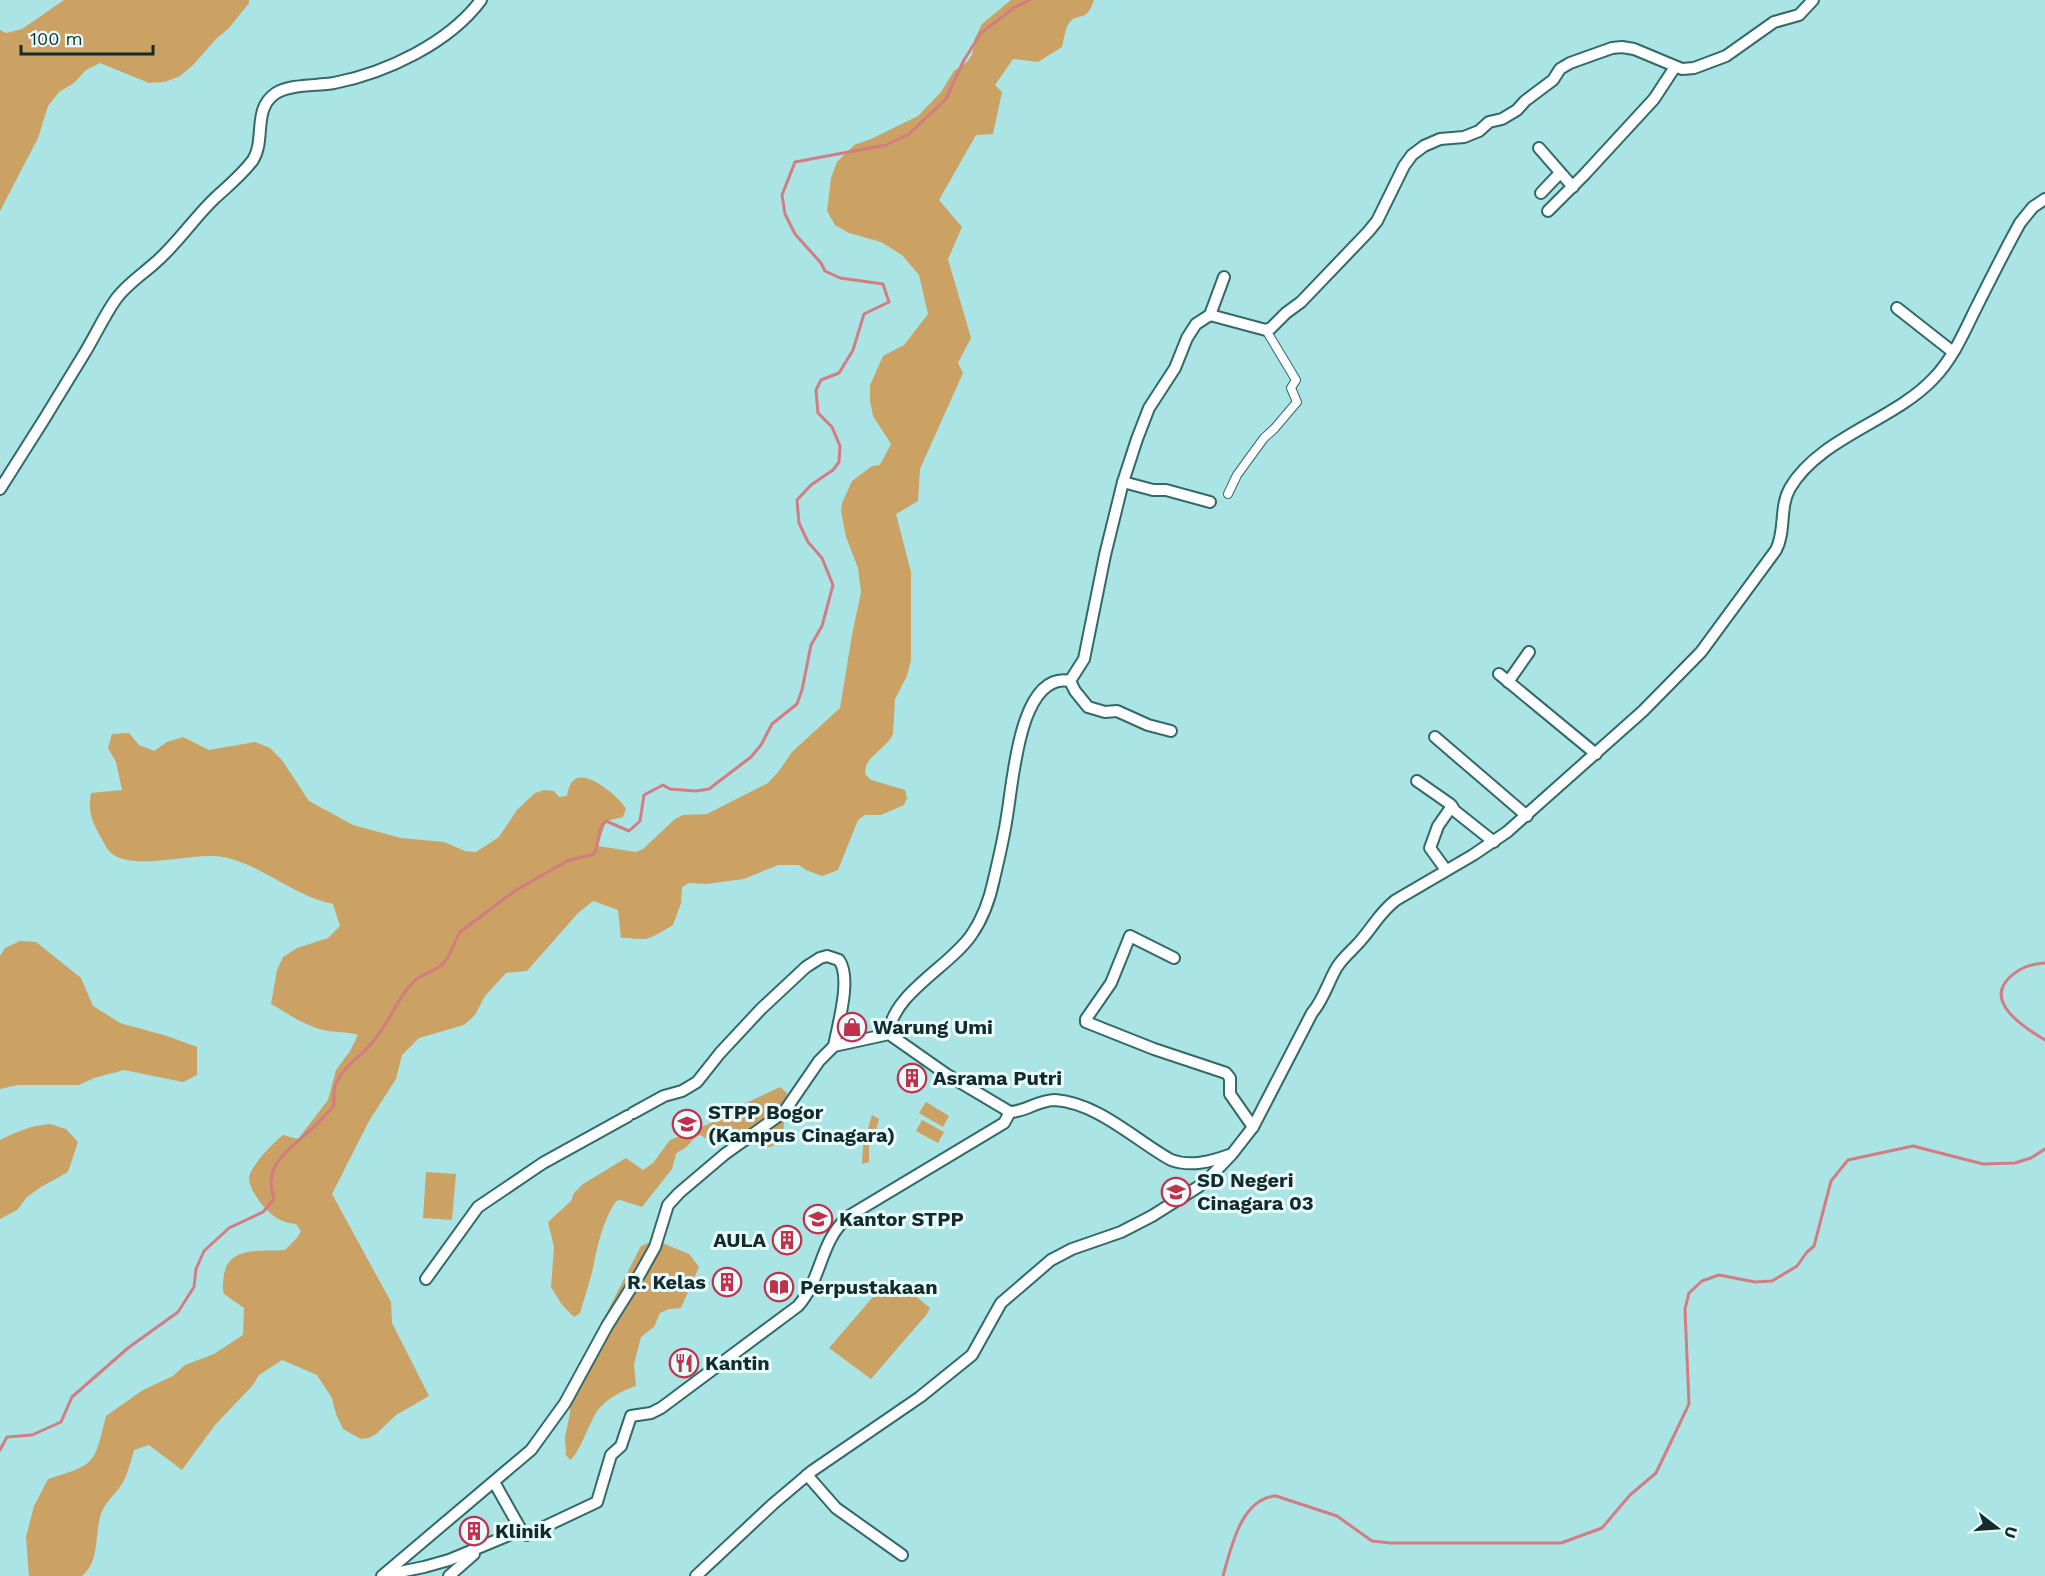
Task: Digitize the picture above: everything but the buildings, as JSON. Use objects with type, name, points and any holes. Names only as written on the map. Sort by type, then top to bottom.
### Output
[{"type":"street","points":[[0,489],[117,298],[157,262],[215,198],[235,182],[254,158],[261,116],[267,101],[277,92],[358,78],[390,67],[440,40],[471,14],[481,0]]},
{"type":"street","points":[[1266,330],[1301,302],[1372,226],[1404,166],[1412,155],[1424,146],[1440,139],[1464,137],[1479,131],[1489,122],[1502,119],[1517,110],[1553,80],[1560,69],[1570,63],[1612,48],[1623,47],[1675,67],[1685,70],[1694,69],[1717,61],[1734,51],[1770,24],[1799,15],[1813,0]]},
{"type":"street","points":[[1548,211],[1654,99],[1675,67]]},
{"type":"street","points":[[1539,148],[1573,187]]},
{"type":"street","points":[[1541,193],[1560,173]]},
{"type":"street","points":[[696,1576],[807,1475],[920,1397],[972,1355],[1000,1303],[1051,1260],[1072,1249],[1105,1239],[1152,1216],[1198,1187],[1232,1154],[1253,1127],[1336,970],[1347,953],[1362,939],[1374,920],[1386,907],[1494,842],[1527,816],[1664,691],[1701,652],[1769,559],[1781,538],[1786,496],[1799,475],[1828,450],[1914,396],[1933,380],[1953,352],[2020,223],[2033,207],[2045,199]]},
{"type":"street","points":[[1070,681],[1084,659],[1105,555],[1123,482],[1137,439],[1149,408],[1175,368],[1187,338],[1196,324],[1210,315],[1224,277]]},
{"type":"street","points":[[1898,308],[1953,352]]},
{"type":"street","points":[[1210,315],[1266,330],[1296,380],[1292,388],[1297,402],[1264,438],[1237,475],[1228,494]]},
{"type":"street","points":[[1123,482],[1153,490],[1166,490],[1210,502]]},
{"type":"street","points":[[1529,652],[1504,678],[1596,754]]},
{"type":"street","points":[[889,1034],[893,1017],[901,1004],[964,944],[982,916],[993,882],[1007,818],[1014,760],[1028,718],[1037,695],[1044,687],[1061,679],[1070,681]]},
{"type":"street","points":[[1070,681],[1088,706],[1105,712],[1117,711],[1148,725],[1171,731]]},
{"type":"street","points":[[1435,737],[1527,816]]},
{"type":"street","points":[[1417,781],[1452,806],[1455,811],[1494,842]]},
{"type":"street","points":[[1446,870],[1431,848],[1438,826],[1452,806]]},
{"type":"street","points":[[1174,958],[1130,936],[1111,983],[1086,1022],[1154,1049],[1227,1073],[1230,1078],[1230,1094],[1253,1127]]},
{"type":"street","points":[[426,1279],[478,1207],[543,1163],[664,1096],[682,1091],[697,1082],[720,1053],[791,979],[820,958],[827,956],[839,960],[845,972],[842,1006],[834,1046]]},
{"type":"street","points":[[382,1576],[531,1450],[565,1403],[607,1326],[655,1247],[668,1205],[725,1154],[784,1112],[819,1061],[834,1046],[889,1034],[946,1074],[1010,1112],[1017,1112],[1044,1101],[1067,1102],[1097,1114],[1156,1152],[1180,1163],[1198,1163],[1232,1154]]},
{"type":"street","points":[[494,1482],[526,1535],[597,1502],[611,1455],[621,1446],[629,1419],[634,1415],[651,1413],[661,1408],[798,1306],[807,1296],[828,1240],[837,1225],[1004,1123],[1010,1112]]},
{"type":"street","points":[[807,1475],[836,1508],[902,1555]]},
{"type":"street","points":[[382,1576],[424,1567],[521,1530]]},
{"type":"street","points":[[448,1576],[484,1546]]},
{"type":"shaded area","points":[[64,0],[249,0],[249,3],[229,28],[180,76],[165,82],[149,83],[100,63],[86,70],[74,83],[59,92],[48,106],[38,138],[0,211],[0,30],[6,33],[22,29]]},
{"type":"shaded area","points":[[1011,0],[1094,0],[1085,15],[1069,23],[1062,47],[1038,62],[1013,59],[995,85],[1002,92],[993,134],[976,135],[939,200],[962,227],[948,259],[971,338],[958,363],[963,373],[920,469],[918,501],[896,514],[911,572],[911,660],[907,676],[895,699],[893,734],[870,759],[865,774],[871,780],[905,790],[907,798],[904,805],[881,815],[865,815],[858,820],[838,870],[822,876],[799,865],[778,865],[744,879],[706,884],[689,883],[682,887],[681,903],[673,925],[649,938],[621,938],[618,910],[593,901],[578,913],[527,971],[506,973],[485,996],[475,1015],[464,1025],[419,1038],[402,1055],[396,1079],[369,1121],[332,1194],[391,1302],[392,1323],[429,1396],[396,1415],[376,1434],[361,1439],[343,1429],[332,1398],[317,1375],[282,1360],[259,1375],[253,1385],[215,1425],[182,1470],[149,1445],[134,1450],[123,1482],[103,1509],[98,1526],[95,1553],[92,1562],[82,1576],[29,1576],[26,1537],[34,1506],[48,1479],[76,1470],[91,1460],[99,1444],[106,1416],[143,1390],[173,1376],[185,1365],[214,1354],[243,1335],[244,1308],[223,1291],[227,1265],[239,1254],[285,1250],[301,1231],[296,1224],[272,1215],[262,1204],[250,1185],[250,1174],[263,1155],[283,1135],[298,1139],[328,1100],[336,1070],[358,1035],[310,1026],[271,1004],[277,970],[283,957],[297,948],[328,938],[340,926],[333,904],[318,900],[238,861],[223,857],[132,861],[110,852],[94,825],[90,805],[91,793],[122,790],[116,762],[108,748],[112,734],[129,733],[139,745],[154,751],[167,742],[183,737],[209,750],[255,742],[270,748],[282,760],[309,801],[353,825],[401,838],[444,842],[465,851],[476,852],[499,837],[517,810],[535,793],[544,790],[554,791],[559,797],[567,796],[571,783],[577,778],[592,780],[601,785],[617,797],[626,809],[623,817],[606,821],[598,846],[636,852],[643,849],[675,819],[683,815],[707,814],[768,783],[792,752],[840,708],[861,592],[858,568],[846,537],[841,511],[842,503],[852,481],[872,466],[880,465],[891,444],[873,416],[870,401],[870,385],[883,356],[904,345],[928,314],[919,275],[902,255],[881,242],[849,233],[835,225],[827,211],[831,178],[837,162],[854,145],[918,116],[941,92],[954,71],[967,62],[972,55],[975,38],[982,24]]},
{"type":"shaded area","points":[[20,941],[36,942],[81,978],[93,1006],[120,1023],[197,1047],[197,1075],[183,1082],[124,1070],[94,1078],[79,1085],[18,1085],[0,1089],[0,956],[5,948]]},
{"type":"shaded area","points":[[780,1087],[787,1093],[782,1143],[766,1148],[735,1139],[719,1143],[701,1135],[676,1154],[672,1169],[642,1207],[620,1200],[616,1201],[602,1231],[580,1313],[574,1317],[562,1305],[551,1287],[554,1247],[548,1222],[571,1201],[574,1193],[583,1184],[626,1158],[643,1170],[653,1163],[670,1140],[718,1120],[738,1107]]},
{"type":"shaded area","points":[[926,1102],[949,1116],[943,1127],[919,1113]]},
{"type":"shaded area","points":[[872,1115],[879,1119],[874,1138],[869,1145],[869,1162],[862,1164],[863,1146]]},
{"type":"shaded area","points":[[922,1120],[944,1132],[938,1143],[916,1131]]},
{"type":"shaded area","points":[[50,1124],[66,1129],[78,1142],[68,1172],[41,1187],[27,1197],[17,1210],[0,1219],[0,1140],[24,1129]]},
{"type":"shaded area","points":[[426,1172],[456,1174],[452,1220],[423,1218]]},
{"type":"shaded area","points":[[655,1240],[689,1254],[699,1267],[681,1308],[669,1309],[660,1313],[654,1327],[641,1337],[634,1364],[636,1386],[615,1396],[597,1411],[577,1452],[570,1460],[566,1455],[565,1437],[570,1413],[570,1396],[575,1381],[587,1351],[641,1246]]},
{"type":"shaded area","points":[[891,1276],[930,1308],[871,1379],[829,1348]]},
{"type":"waterway","points":[[0,1450],[7,1437],[32,1435],[61,1422],[72,1397],[128,1348],[178,1312],[194,1287],[196,1269],[204,1251],[229,1228],[263,1212],[274,1199],[271,1178],[278,1161],[334,1106],[335,1086],[339,1077],[376,1038],[411,984],[445,962],[460,932],[513,892],[567,861],[594,854],[599,832],[606,821],[629,831],[640,821],[644,795],[663,785],[670,789],[696,791],[709,789],[751,757],[761,745],[772,724],[797,704],[811,645],[822,626],[833,585],[822,558],[808,542],[799,523],[797,500],[811,485],[833,470],[839,462],[840,446],[832,427],[818,413],[816,390],[821,380],[839,373],[853,350],[864,314],[889,302],[883,284],[840,278],[825,271],[821,263],[795,234],[785,214],[782,195],[795,162],[886,145],[909,134],[946,99],[964,60],[981,33],[1015,7],[1030,0]]},
{"type":"waterway","points":[[2045,963],[2035,964],[2018,971],[2003,986],[2001,996],[2010,1013],[2027,1029],[2045,1040]]},
{"type":"waterway","points":[[1223,1576],[1234,1539],[1246,1515],[1254,1505],[1276,1496],[1337,1516],[1372,1541],[1390,1543],[1561,1543],[1602,1528],[1630,1495],[1656,1473],[1689,1404],[1685,1309],[1689,1293],[1702,1281],[1719,1275],[1755,1282],[1772,1281],[1797,1266],[1814,1246],[1831,1181],[1848,1160],[1913,1146],[1983,1164],[2015,1163],[2031,1158],[2045,1149]]},
{"type":"place","name":"Warung Umi","points":[[852,1027]]},
{"type":"place","name":"Asrama Putri","points":[[912,1078]]},
{"type":"place","name":"STPP Bogor (Kampus Cinagara)","points":[[687,1124]]},
{"type":"place","name":"SD Negeri Cinagara 03","points":[[1176,1192]]},
{"type":"place","name":"Kantor STPP","points":[[818,1219]]},
{"type":"place","name":"AULA","points":[[787,1240]]},
{"type":"place","name":"R. Kelas","points":[[727,1282]]},
{"type":"place","name":"Perpustakaan","points":[[779,1287]]},
{"type":"place","name":"Kantin","points":[[684,1363]]},
{"type":"place","name":"Klinik","points":[[474,1531]]}]
